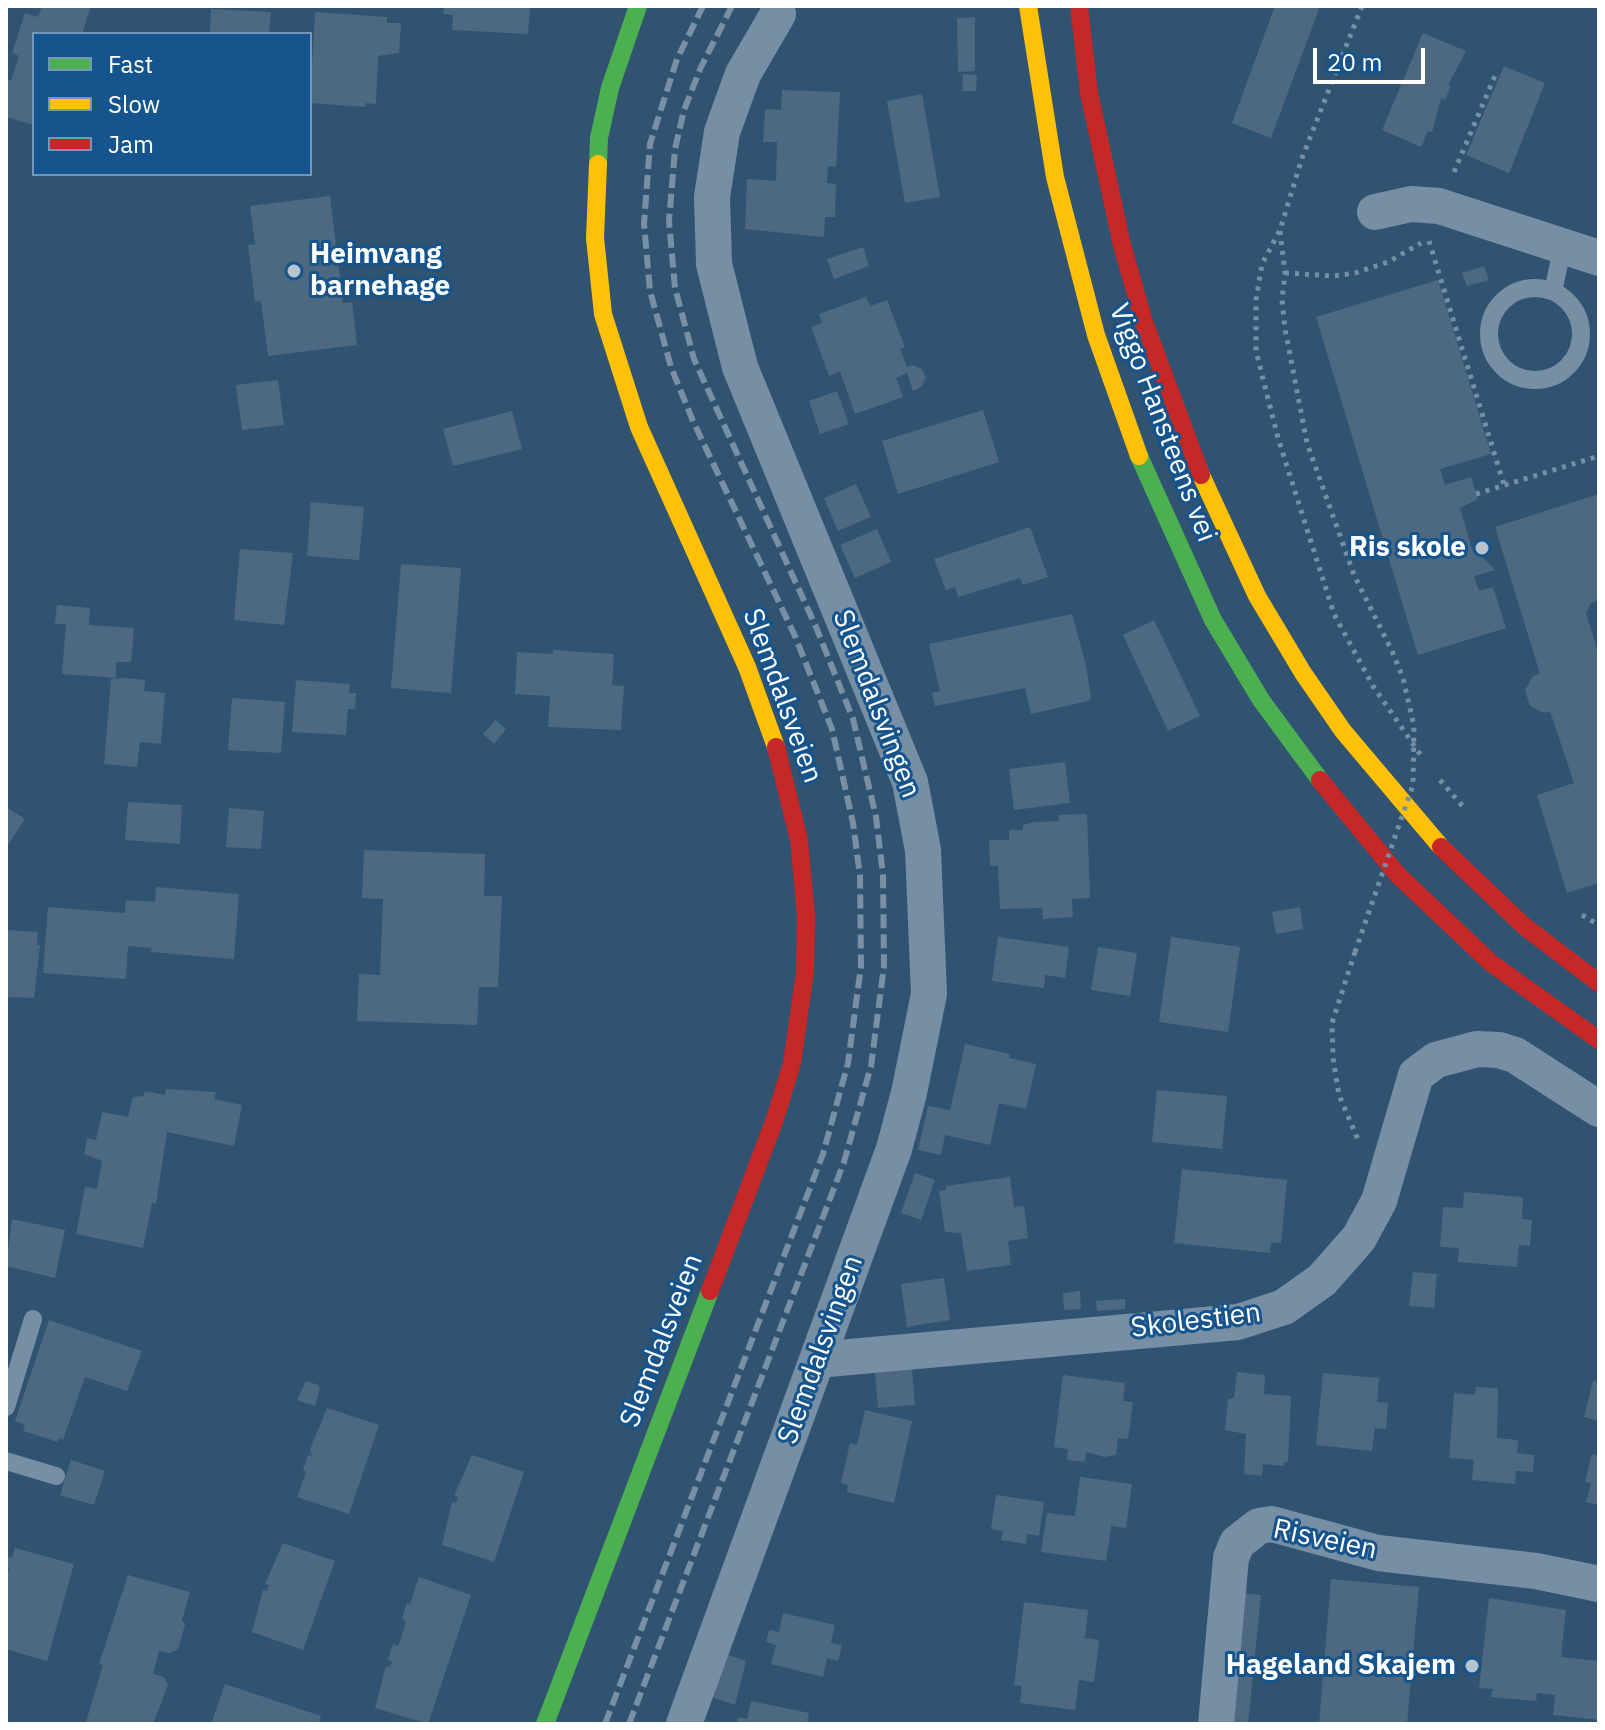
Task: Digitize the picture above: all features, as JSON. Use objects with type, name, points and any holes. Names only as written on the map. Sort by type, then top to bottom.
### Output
[{"type":"main road","name":"Slemdalsveien","points":[[545,1724],[775,1119],[795,1049],[805,972],[802,865],[780,758],[747,667],[639,427],[603,314],[595,238],[599,138],[610,88],[638,6]]},
{"type":"main road","name":"Viggo Hansteens vei","points":[[1028,6],[1055,177],[1096,335],[1147,477],[1213,620],[1261,700],[1306,763],[1398,875],[1491,963],[1599,1040]]},
{"type":"main road","name":"Viggo Hansteens vei","points":[[1079,6],[1089,93],[1101,153],[1144,322],[1193,459],[1257,596],[1303,673],[1343,731],[1426,833],[1524,926],[1599,983]]},
{"type":"street","name":"Slemdalsvingen","points":[[684,1724],[876,1202],[906,1107],[929,994],[923,850],[910,782],[740,367],[714,264],[712,197],[722,132],[743,74],[778,14]]},
{"type":"street","points":[[1375,212],[1411,204],[1434,222],[1563,246],[1599,258]]},
{"type":"street","name":"Skolestien","points":[[817,1360],[1238,1322],[1261,1316],[1303,1297],[1342,1260],[1371,1217],[1416,1075],[1436,1060],[1477,1049],[1499,1050],[1515,1055],[1599,1109]]},
{"type":"street","name":"Risveien","points":[[1216,1724],[1231,1558],[1237,1543],[1259,1526],[1272,1524],[1378,1553],[1536,1571],[1599,1584]]},
{"type":"lane","points":[[1553,291],[1563,246]]},
{"type":"lane","points":[[1538,287],[1553,291],[1576,311],[1581,326],[1575,357],[1566,369],[1552,377],[1521,379],[1497,361],[1490,347],[1491,318],[1510,295],[1538,287]]},
{"type":"lane","points":[[6,1407],[33,1319]]},
{"type":"lane","points":[[6,1461],[56,1476]]},
{"type":"path","points":[[1362,6],[1302,158],[1280,230],[1262,264],[1255,327],[1256,351],[1278,438],[1334,614],[1373,686],[1429,767]]},
{"type":"path","points":[[1285,273],[1334,276],[1372,269],[1434,222],[1497,71]]},
{"type":"path","points":[[1434,222],[1504,485]]},
{"type":"path","points":[[1280,230],[1285,273],[1285,329],[1307,443],[1354,575],[1403,678],[1414,726],[1413,785],[1332,1023],[1339,1095],[1348,1121],[1385,1179]]},
{"type":"path","points":[[1476,494],[1599,456]]},
{"type":"path","points":[[1438,778],[1467,811]]},
{"type":"path","points":[[1576,912],[1599,925]]},
{"type":"building","points":[[42,6],[91,6],[83,32],[32,32],[32,124],[6,117],[6,79],[11,81],[19,56],[12,53],[25,13],[38,17]]},
{"type":"building","points":[[444,6],[530,7],[528,34],[452,30],[453,15],[443,14]]},
{"type":"building","points":[[1275,6],[1320,6],[1271,138],[1232,123]]},
{"type":"building","points":[[211,9],[271,12],[269,32],[210,32]]},
{"type":"building","points":[[315,12],[387,17],[387,23],[401,23],[399,53],[378,56],[376,104],[366,103],[366,107],[312,103]]},
{"type":"building","points":[[975,17],[975,71],[958,72],[957,18]]},
{"type":"building","points":[[1423,33],[1466,51],[1448,85],[1451,86],[1445,100],[1441,98],[1432,132],[1428,131],[1421,147],[1382,130]]},
{"type":"building","points":[[1504,66],[1545,83],[1509,173],[1466,155]]},
{"type":"building","points":[[963,74],[977,75],[976,91],[962,91]]},
{"type":"building","points":[[782,90],[840,92],[836,167],[828,166],[827,183],[836,184],[835,217],[825,217],[824,237],[745,229],[747,179],[776,181],[777,142],[763,142],[765,109],[781,110]]},
{"type":"building","points":[[922,94],[940,197],[905,203],[887,101]]},
{"type":"building","points":[[330,196],[343,303],[352,302],[357,345],[268,356],[261,301],[255,302],[248,245],[255,244],[250,206]]},
{"type":"building","points":[[863,247],[869,266],[834,279],[827,259]]},
{"type":"building","points":[[1484,266],[1489,280],[1467,286],[1462,273]]},
{"type":"building","points":[[1438,280],[1491,454],[1440,469],[1445,485],[1471,477],[1478,499],[1460,508],[1471,546],[1495,570],[1474,576],[1479,591],[1493,587],[1506,628],[1418,655],[1316,317]]},
{"type":"building","points":[[866,297],[870,306],[887,300],[905,347],[900,349],[907,367],[913,365],[922,369],[926,378],[921,387],[913,391],[907,373],[896,378],[903,397],[855,414],[840,371],[829,376],[811,327],[822,323],[819,314]]},
{"type":"building","points":[[278,380],[284,425],[242,430],[236,385]]},
{"type":"building","points":[[837,391],[849,424],[820,434],[809,401]]},
{"type":"building","points":[[983,410],[999,462],[898,494],[882,441]]},
{"type":"building","points":[[512,411],[522,449],[453,466],[443,429]]},
{"type":"building","points":[[856,484],[871,517],[838,531],[824,498]]},
{"type":"building","points":[[1599,494],[1599,600],[1591,603],[1586,613],[1599,655],[1599,883],[1567,893],[1537,795],[1574,783],[1550,711],[1544,713],[1530,706],[1525,690],[1533,676],[1540,674],[1495,527]]},
{"type":"building","points":[[311,502],[364,507],[359,560],[307,556]]},
{"type":"building","points":[[1030,527],[1048,577],[1023,585],[1020,578],[958,597],[955,587],[946,590],[934,559]]},
{"type":"building","points":[[877,529],[891,562],[855,578],[840,545]]},
{"type":"building","points":[[240,549],[293,553],[284,625],[234,620]]},
{"type":"building","points":[[401,564],[461,568],[451,693],[391,688]]},
{"type":"building","points":[[57,605],[90,608],[89,625],[134,628],[131,662],[116,662],[116,678],[62,674],[66,624],[55,624]]},
{"type":"building","points":[[1072,614],[1086,665],[1091,697],[1088,701],[1031,714],[1025,688],[935,706],[932,693],[940,691],[929,644]]},
{"type":"building","points":[[1154,620],[1200,716],[1168,731],[1123,635]]},
{"type":"building","points":[[553,650],[614,654],[612,685],[624,686],[621,730],[548,727],[550,696],[515,694],[517,652],[553,654]]},
{"type":"building","points":[[111,679],[145,680],[144,691],[165,693],[161,744],[140,742],[137,767],[104,764]]},
{"type":"building","points":[[296,680],[350,684],[349,693],[356,693],[355,709],[348,709],[346,735],[292,732]]},
{"type":"building","points":[[232,698],[285,702],[281,753],[228,750]]},
{"type":"building","points":[[495,720],[506,729],[494,744],[483,734]]},
{"type":"building","points":[[1065,762],[1070,803],[1014,810],[1009,769]]},
{"type":"building","points":[[128,802],[182,805],[180,844],[125,840]]},
{"type":"building","points":[[6,807],[25,819],[6,848]]},
{"type":"building","points":[[229,808],[264,811],[261,849],[226,847]]},
{"type":"building","points":[[1087,814],[1090,898],[1072,899],[1073,917],[1043,919],[1042,908],[1000,909],[998,866],[990,866],[989,840],[1009,840],[1009,830],[1023,830],[1023,825],[1034,822],[1059,821],[1058,815]]},
{"type":"building","points":[[364,850],[485,854],[484,896],[502,896],[498,987],[479,987],[477,1025],[357,1021],[359,974],[380,975],[383,899],[362,898]]},
{"type":"building","points":[[156,887],[239,894],[234,959],[151,952],[152,948],[128,946],[126,979],[43,973],[48,907],[125,913],[126,900],[155,902]]},
{"type":"building","points":[[1300,907],[1303,929],[1276,934],[1272,912]]},
{"type":"building","points":[[6,930],[38,932],[37,945],[40,945],[34,998],[6,997]]},
{"type":"building","points":[[998,937],[1069,947],[1065,978],[1045,975],[1044,988],[992,981]]},
{"type":"building","points":[[1171,937],[1240,947],[1228,1032],[1159,1022]]},
{"type":"building","points":[[1098,947],[1137,953],[1130,996],[1091,990]]},
{"type":"building","points":[[965,1044],[1010,1054],[1009,1058],[1036,1064],[1026,1109],[999,1103],[990,1145],[945,1135],[941,1155],[918,1150],[928,1106],[950,1110]]},
{"type":"building","points":[[166,1089],[216,1092],[214,1099],[242,1105],[234,1146],[167,1132],[156,1204],[152,1203],[143,1248],[76,1234],[85,1187],[97,1189],[102,1161],[84,1154],[87,1138],[96,1140],[102,1112],[128,1117],[133,1097],[143,1096],[145,1091],[165,1095]]},
{"type":"building","points":[[1157,1090],[1227,1096],[1222,1149],[1152,1142]]},
{"type":"building","points":[[1182,1169],[1287,1180],[1281,1243],[1271,1242],[1270,1253],[1174,1243]]},
{"type":"building","points":[[915,1173],[935,1180],[921,1220],[901,1213]]},
{"type":"building","points":[[1010,1177],[1014,1207],[1024,1206],[1028,1238],[1008,1241],[1011,1265],[967,1271],[961,1233],[945,1232],[939,1191],[946,1190],[946,1186]]},
{"type":"building","points":[[1464,1192],[1523,1197],[1522,1219],[1532,1220],[1530,1246],[1519,1245],[1517,1267],[1458,1262],[1459,1248],[1440,1247],[1443,1207],[1463,1208]]},
{"type":"building","points":[[12,1219],[65,1230],[55,1278],[6,1266]]},
{"type":"building","points":[[1413,1272],[1437,1274],[1434,1308],[1409,1306]]},
{"type":"building","points":[[944,1278],[950,1320],[907,1327],[901,1284]]},
{"type":"building","points":[[1080,1291],[1081,1309],[1064,1310],[1063,1293]]},
{"type":"building","points":[[1125,1299],[1125,1309],[1097,1311],[1096,1301]]},
{"type":"building","points":[[49,1320],[142,1351],[127,1391],[85,1377],[63,1440],[59,1438],[58,1442],[23,1431],[25,1425],[15,1421]]},
{"type":"building","points":[[912,1369],[915,1405],[878,1408],[875,1373]]},
{"type":"building","points":[[1237,1372],[1265,1375],[1264,1394],[1291,1396],[1288,1462],[1284,1462],[1284,1466],[1263,1464],[1262,1476],[1244,1474],[1246,1434],[1225,1430],[1228,1399],[1234,1398]]},
{"type":"building","points":[[1323,1373],[1379,1378],[1377,1402],[1388,1403],[1386,1429],[1375,1428],[1372,1451],[1316,1445]]},
{"type":"building","points":[[1063,1375],[1125,1383],[1123,1401],[1133,1402],[1128,1439],[1118,1438],[1116,1455],[1104,1457],[1086,1452],[1085,1462],[1067,1460],[1068,1449],[1054,1447]]},
{"type":"building","points":[[306,1381],[318,1385],[320,1389],[315,1406],[297,1400]]},
{"type":"building","points":[[1593,1381],[1599,1382],[1599,1421],[1584,1417]]},
{"type":"building","points":[[1476,1387],[1498,1388],[1497,1438],[1518,1440],[1517,1453],[1534,1455],[1533,1472],[1516,1471],[1515,1484],[1472,1480],[1474,1460],[1449,1458],[1454,1393],[1475,1395]]},
{"type":"building","points":[[327,1408],[379,1425],[349,1514],[297,1497],[308,1455],[312,1456],[310,1449]]},
{"type":"building","points":[[865,1410],[912,1421],[894,1503],[847,1492],[848,1485],[841,1483],[850,1443],[857,1445]]},
{"type":"building","points":[[1592,1454],[1599,1456],[1599,1505],[1586,1502],[1591,1483],[1585,1482]]},
{"type":"building","points":[[472,1455],[524,1472],[494,1562],[442,1545],[452,1502],[456,1503],[458,1497],[454,1496]]},
{"type":"building","points":[[71,1460],[105,1471],[94,1505],[60,1495]]},
{"type":"building","points":[[1080,1477],[1132,1484],[1126,1528],[1112,1526],[1112,1522],[1106,1561],[1041,1552],[1047,1513],[1075,1516]]},
{"type":"building","points":[[996,1495],[1044,1502],[1039,1536],[1027,1534],[1026,1544],[1001,1540],[1003,1531],[991,1529]]},
{"type":"building","points":[[283,1543],[335,1561],[303,1650],[252,1632],[263,1590],[267,1591],[269,1585],[265,1584]]},
{"type":"building","points":[[15,1548],[74,1564],[47,1661],[6,1649],[6,1574],[10,1569],[6,1568],[6,1556],[12,1558]]},
{"type":"building","points":[[128,1575],[190,1592],[182,1620],[185,1625],[178,1649],[170,1653],[159,1651],[153,1674],[164,1677],[168,1685],[153,1724],[92,1724],[86,1722],[103,1665],[99,1664]]},
{"type":"building","points":[[419,1577],[471,1595],[428,1724],[375,1708],[386,1666],[393,1662],[388,1660],[393,1644],[398,1646],[406,1623],[402,1618]]},
{"type":"building","points":[[1331,1579],[1419,1587],[1407,1724],[1319,1724]]},
{"type":"building","points":[[1242,1593],[1261,1595],[1248,1724],[1229,1724]]},
{"type":"building","points":[[1489,1598],[1566,1610],[1561,1657],[1599,1661],[1599,1720],[1553,1715],[1555,1695],[1537,1693],[1536,1701],[1491,1697],[1493,1689],[1479,1688]]},
{"type":"building","points":[[1024,1602],[1088,1610],[1085,1638],[1099,1640],[1094,1682],[1079,1680],[1075,1710],[1020,1703],[1022,1686],[1014,1685]]},
{"type":"building","points":[[783,1613],[835,1625],[831,1643],[842,1645],[838,1661],[827,1658],[823,1677],[771,1664],[776,1645],[766,1642],[769,1630],[779,1632]]},
{"type":"building","points":[[725,1654],[746,1661],[735,1705],[709,1696]]},
{"type":"building","points":[[225,1684],[321,1716],[319,1724],[211,1724]]},
{"type":"building","points":[[751,1701],[809,1713],[807,1724],[736,1724],[738,1717],[747,1719]]},
{"type":"railway","points":[[605,1724],[823,1154],[848,1063],[861,966],[860,876],[853,823],[832,729],[795,636],[693,421],[671,367],[650,291],[644,224],[650,144],[677,59],[703,6]]},
{"type":"railway","points":[[629,1724],[844,1162],[871,1066],[884,966],[883,875],[876,817],[853,719],[816,627],[694,359],[675,288],[669,221],[675,149],[684,110],[701,67],[732,6]]},
{"type":"traffic: fast","points":[[598,164],[599,138],[610,88],[638,6]]},
{"type":"traffic: fast","points":[[1139,456],[1213,620],[1261,700],[1320,780]]},
{"type":"traffic: fast","points":[[545,1724],[710,1291]]},
{"type":"traffic: slow","points":[[1028,6],[1055,177],[1096,335],[1139,456]]},
{"type":"traffic: slow","points":[[598,164],[595,238],[603,314],[639,427],[747,667],[776,747]]},
{"type":"traffic: slow","points":[[1201,475],[1257,596],[1303,673],[1343,731],[1441,847]]},
{"type":"traffic: jam","points":[[1079,6],[1089,93],[1122,245],[1144,322],[1201,475]]},
{"type":"traffic: jam","points":[[710,1291],[775,1119],[792,1063],[805,972],[806,916],[799,840],[776,747]]},
{"type":"traffic: jam","points":[[1320,780],[1398,875],[1491,963],[1599,1040]]},
{"type":"traffic: jam","points":[[1441,847],[1524,926],[1599,983]]},
{"type":"place","name":"Heimvang barnehage","points":[[294,271]]},
{"type":"place","name":"Ris skole","points":[[1482,548]]},
{"type":"place","name":"Hageland Skajem","points":[[1472,1666]]}]
